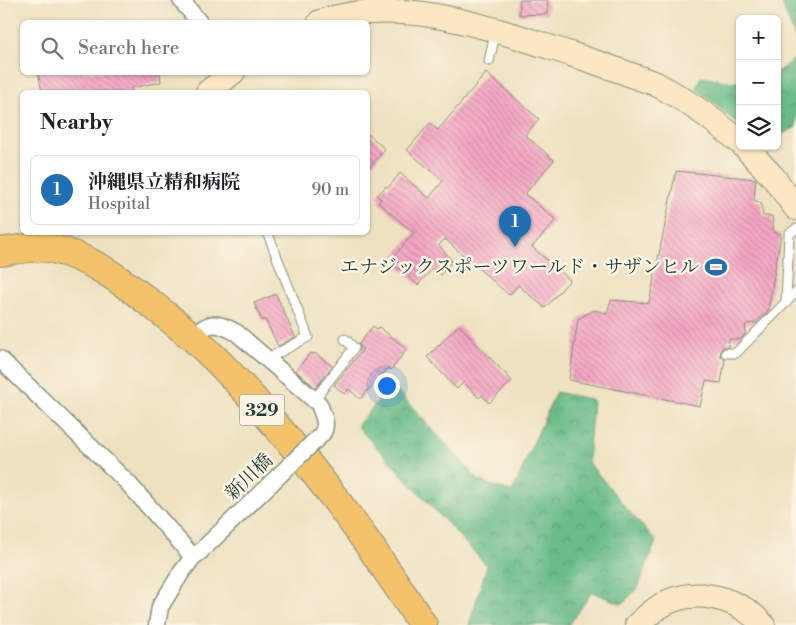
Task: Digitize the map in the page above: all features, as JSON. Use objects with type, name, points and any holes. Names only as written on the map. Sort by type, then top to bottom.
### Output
[{"type":"highway","name":"329","points":[[0,252],[52,240],[105,271],[138,294],[192,337],[231,374],[320,479],[376,555],[423,625]]},
{"type":"main road","points":[[323,20],[344,7],[401,10],[427,13],[496,30],[602,63],[654,84],[698,109],[736,139]]},
{"type":"main road","points":[[210,90],[229,75]]},
{"type":"main road","points":[[748,150],[773,177],[796,208]]},
{"type":"main road","points":[[637,625],[662,604],[679,598],[698,596],[718,597],[740,606],[763,625]]},
{"type":"street","points":[[181,0],[197,20]]},
{"type":"street","points":[[192,337],[198,330],[210,324],[223,325],[237,333],[314,400]]},
{"type":"street","points":[[0,359],[199,552]]},
{"type":"street","name":"新川橋","points":[[157,625],[160,607],[181,573],[199,552],[324,432],[325,419],[319,404],[314,400]]},
{"type":"lane","points":[[490,61],[496,30]]},
{"type":"lane","points":[[786,303],[789,234],[796,229]]},
{"type":"lane","points":[[267,359],[308,337],[268,235]]},
{"type":"lane","points":[[726,353],[736,353],[796,292]]},
{"type":"lane","points":[[314,400],[354,348],[345,340]]},
{"type":"green space","points":[[757,0],[796,0],[796,40],[781,1]]},
{"type":"green space","points":[[796,58],[796,127],[781,135],[781,105],[781,69]]},
{"type":"green space","points":[[701,77],[736,82],[736,123],[696,88]]},
{"type":"green space","points":[[392,385],[479,481],[512,492],[556,392],[593,400],[588,462],[656,541],[638,588],[622,604],[592,592],[569,625],[469,625],[487,566],[357,426]]},
{"type":"building","points":[[520,0],[548,0],[547,14],[519,15]]},
{"type":"building","points":[[486,73],[539,119],[525,135],[554,160],[525,194],[556,220],[532,247],[570,280],[545,308],[518,285],[509,295],[445,239],[439,245],[452,261],[441,275],[433,268],[418,285],[390,261],[414,233],[378,202],[381,199],[377,196],[386,186],[388,188],[400,173],[429,198],[443,181],[407,150],[430,123],[438,130]]},
{"type":"building","points":[[39,75],[160,75],[161,82],[131,88],[132,90],[42,90]]},
{"type":"building","points":[[370,136],[385,149],[370,167]]},
{"type":"building","name":"エナジックスポーツワールド・サザンヒル","points":[[676,171],[756,179],[754,200],[761,203],[763,216],[772,216],[774,232],[781,234],[768,311],[755,323],[746,324],[745,335],[741,339],[729,339],[728,347],[721,349],[720,356],[725,359],[721,383],[706,381],[700,406],[569,380],[578,319],[594,310],[607,313],[611,300],[649,303]]},
{"type":"building","points":[[276,294],[295,337],[278,346],[265,319],[262,321],[254,303]]},
{"type":"building","points":[[459,325],[512,381],[489,403],[482,395],[479,398],[464,382],[457,389],[427,357]]},
{"type":"building","points":[[373,326],[377,329],[379,327],[407,349],[391,370],[388,368],[360,399],[349,389],[344,394],[334,385],[363,349],[359,344]]},
{"type":"building","points":[[310,353],[315,353],[332,366],[316,388],[296,371]]},
{"type":"place","name":"沖縄県立精和病院","points":[[515,247]]},
{"type":"place","name":"エナジックスポーツワールド・サザンヒル","points":[[716,267]]}]
